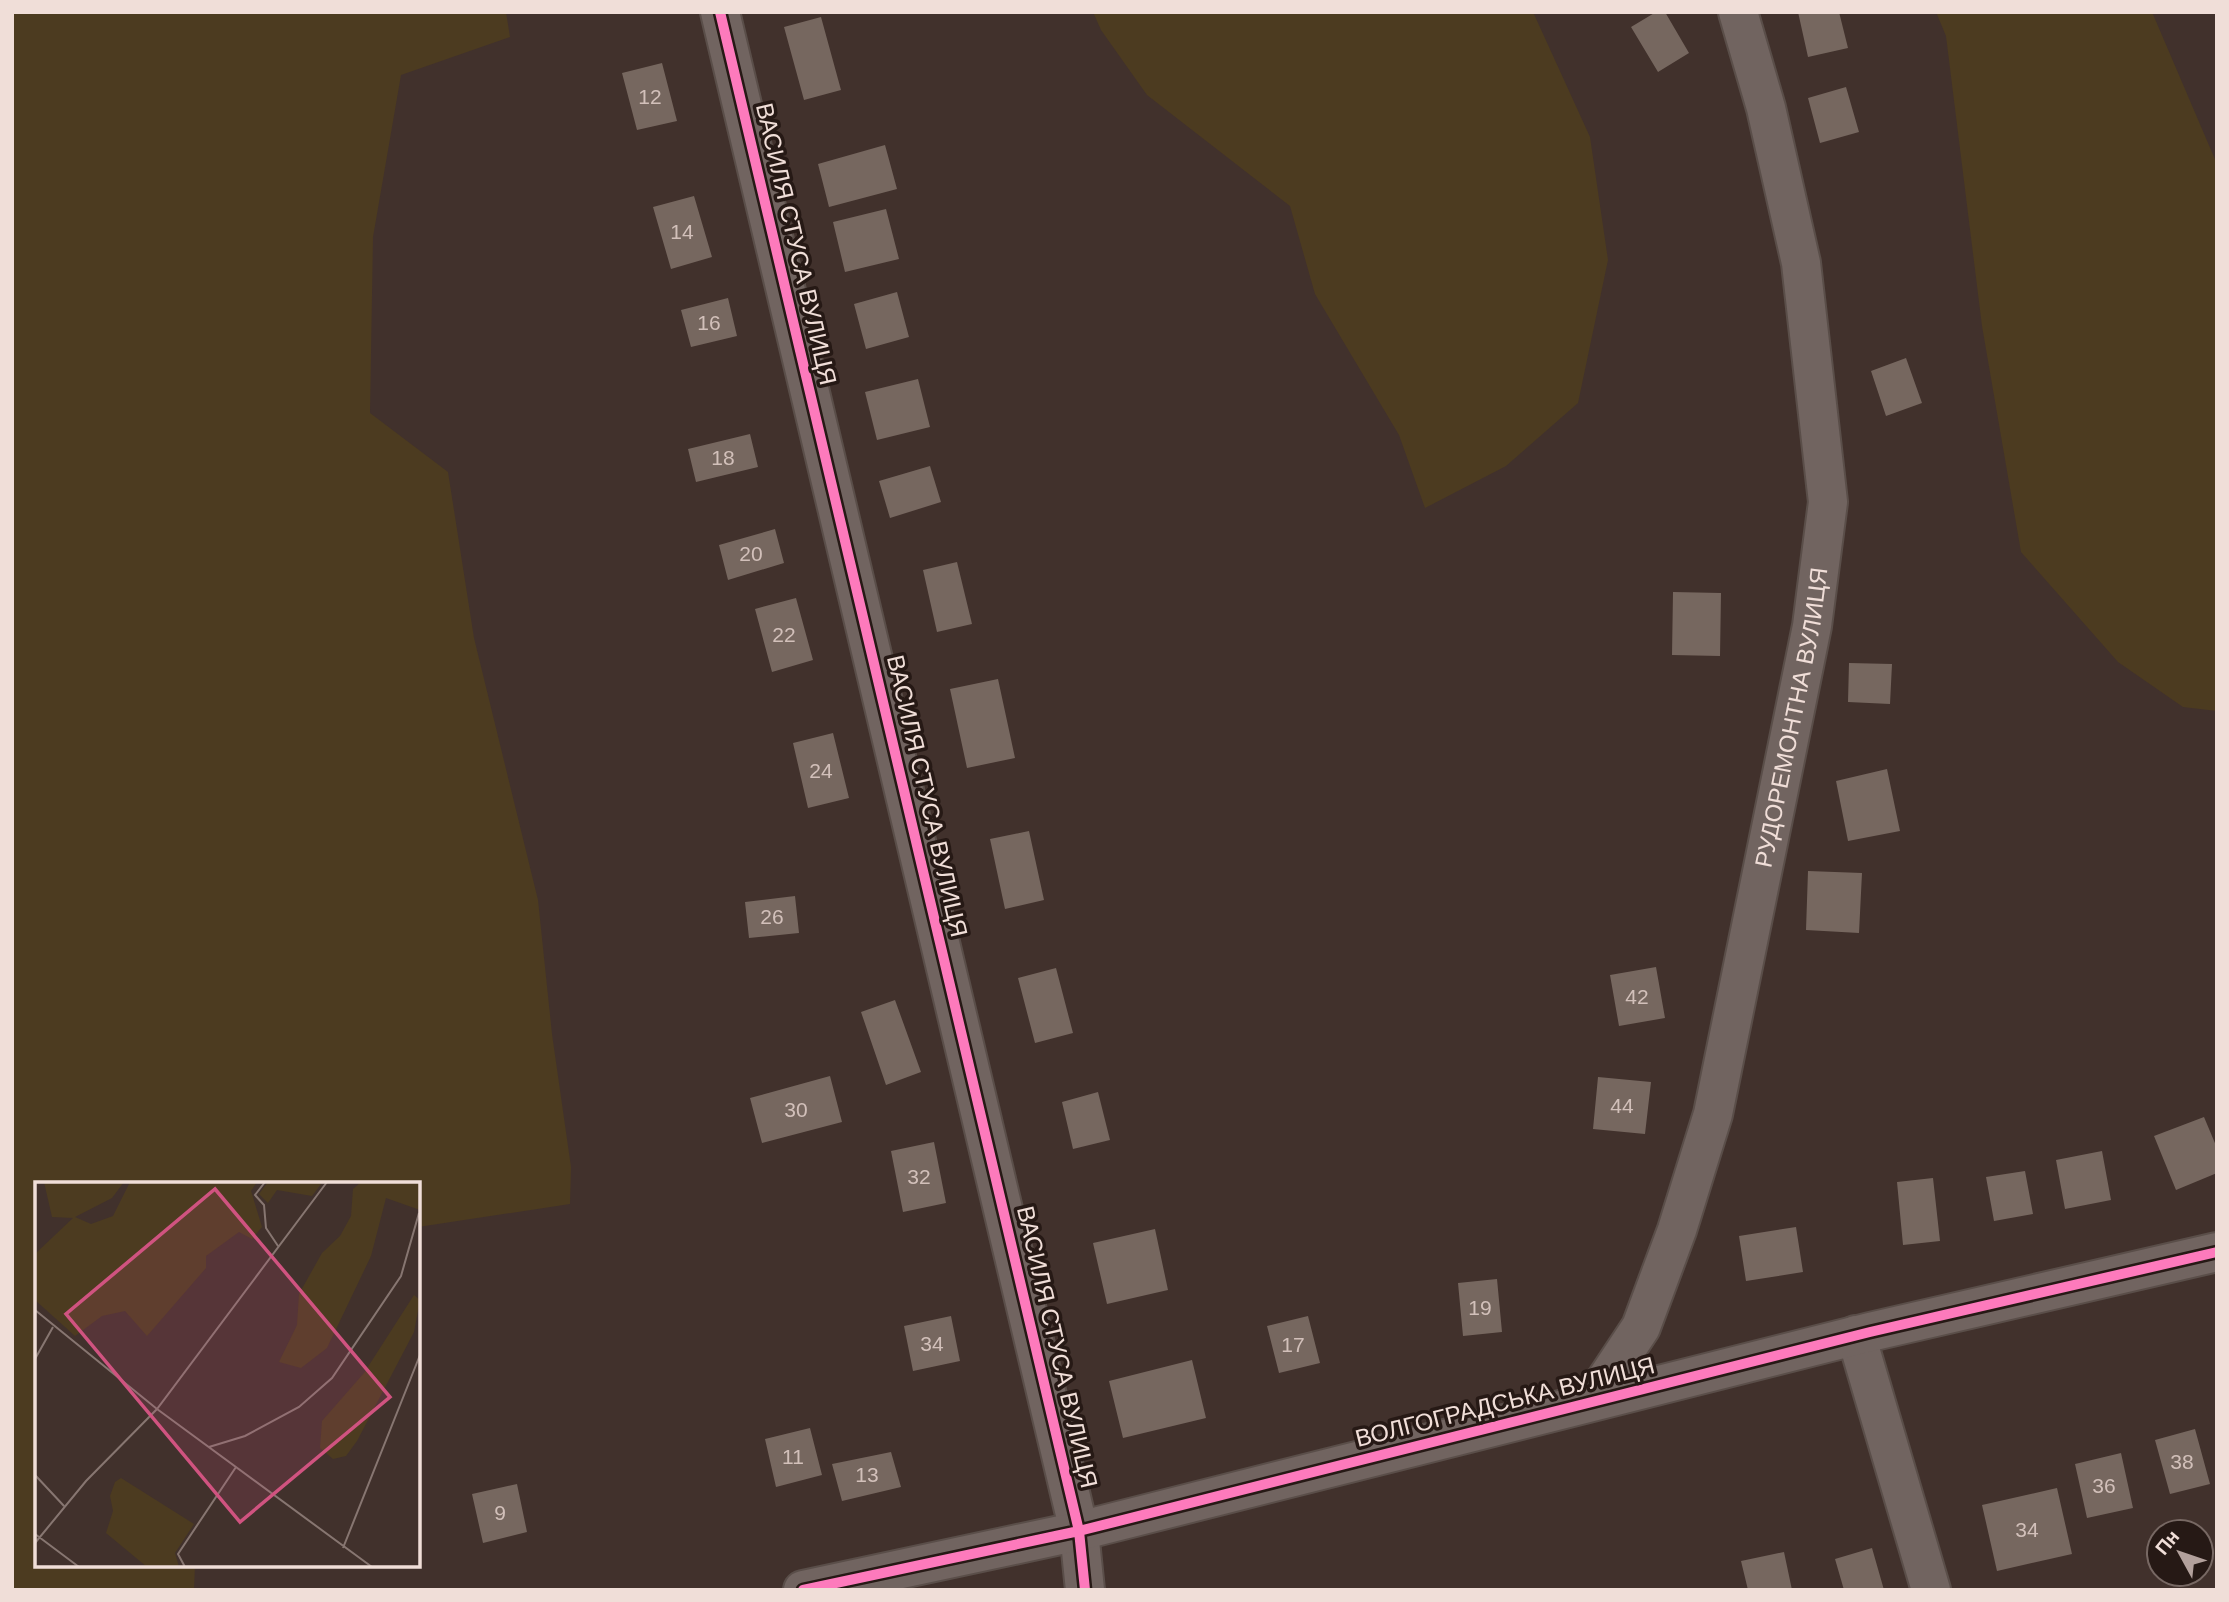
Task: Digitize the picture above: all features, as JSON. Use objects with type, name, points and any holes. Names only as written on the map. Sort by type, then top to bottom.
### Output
[{"type":"street","name":"ВАСИЛЯ СТУСА ВУЛИЦЯ","points":[[720,12],[1079,1531],[1085,1590]]},
{"type":"street","name":"РУДОРЕМОНТНА ВУЛИЦЯ","points":[[1592,1401],[1641,1327],[1677,1230],[1713,1114],[1812,626],[1828,502],[1801,263],[1766,108],[1738,12]]},
{"type":"street","name":"ВОЛГОГРАДСЬКА ВУЛИЦЯ","points":[[803,1590],[1079,1531],[1856,1335],[2217,1252]]},
{"type":"street","points":[[1856,1335],[1931,1590]]},
{"type":"shaded area","points":[[12,12],[506,12],[510,37],[401,75],[373,237],[370,413],[448,472],[474,638],[538,900],[552,1034],[571,1167],[570,1204],[420,1227],[420,1182],[35,1182],[35,1567],[195,1567],[194,1590],[12,1590]]},
{"type":"shaded area","points":[[1093,12],[1533,12],[1590,137],[1608,260],[1578,403],[1506,466],[1425,508],[1399,435],[1315,294],[1290,206],[1147,95],[1101,30]]},
{"type":"shaded area","points":[[1936,12],[2152,12],[2217,164],[2217,711],[2183,707],[2118,662],[2021,552],[1982,326],[1946,36]]},
{"type":"building","points":[[1656,12],[1665,12],[1689,53],[1658,72],[1631,27]]},
{"type":"building","points":[[1798,12],[1839,12],[1848,48],[1808,57]]},
{"type":"building","points":[[821,17],[841,90],[804,100],[784,27]]},
{"type":"building","points":[[662,63],[677,121],[637,130],[622,73]]},
{"type":"building","points":[[1846,87],[1859,132],[1820,143],[1808,98]]},
{"type":"building","points":[[885,145],[897,189],[829,207],[818,164]]},
{"type":"building","points":[[694,196],[712,257],[671,269],[653,207]]},
{"type":"building","points":[[886,209],[899,259],[845,272],[833,222]]},
{"type":"building","points":[[897,292],[909,337],[866,349],[854,304]]},
{"type":"building","points":[[728,298],[737,336],[691,347],[681,310]]},
{"type":"building","points":[[1906,358],[1922,403],[1886,416],[1871,371]]},
{"type":"building","points":[[918,379],[930,427],[877,440],[865,392]]},
{"type":"building","points":[[750,434],[758,467],[696,482],[688,449]]},
{"type":"building","points":[[930,466],[941,502],[890,518],[879,481]]},
{"type":"building","points":[[775,529],[784,563],[728,580],[719,545]]},
{"type":"building","points":[[957,562],[972,624],[937,632],[923,570]]},
{"type":"building","points":[[1673,592],[1721,593],[1720,656],[1672,655]]},
{"type":"building","points":[[796,598],[813,660],[772,672],[755,609]]},
{"type":"building","points":[[1849,663],[1892,664],[1890,704],[1848,702]]},
{"type":"building","points":[[998,679],[1015,758],[967,768],[950,689]]},
{"type":"building","points":[[833,733],[849,798],[808,808],[793,743]]},
{"type":"building","points":[[1887,769],[1900,831],[1848,841],[1836,781]]},
{"type":"building","points":[[1029,831],[1044,900],[1005,909],[990,839]]},
{"type":"building","points":[[1808,871],[1862,873],[1859,933],[1806,930]]},
{"type":"building","points":[[795,896],[799,933],[749,938],[745,902]]},
{"type":"building","points":[[1656,967],[1665,1018],[1619,1026],[1610,975]]},
{"type":"building","points":[[1056,968],[1073,1033],[1035,1043],[1018,978]]},
{"type":"building","points":[[895,1000],[921,1072],[886,1085],[861,1012]]},
{"type":"building","points":[[830,1076],[842,1122],[762,1143],[750,1098]]},
{"type":"building","points":[[1598,1077],[1651,1082],[1645,1134],[1593,1129]]},
{"type":"building","points":[[1098,1092],[1110,1140],[1073,1149],[1062,1102]]},
{"type":"building","points":[[2204,1117],[2217,1148],[2217,1173],[2176,1190],[2154,1136]]},
{"type":"building","points":[[934,1142],[946,1203],[903,1212],[891,1151]]},
{"type":"building","points":[[2102,1151],[2111,1200],[2065,1209],[2056,1160]]},
{"type":"building","points":[[2025,1171],[2033,1214],[1994,1221],[1986,1177]]},
{"type":"building","points":[[1933,1178],[1940,1241],[1903,1245],[1897,1182]]},
{"type":"building","points":[[1796,1227],[1803,1272],[1746,1281],[1739,1236]]},
{"type":"building","points":[[1155,1229],[1168,1290],[1107,1304],[1093,1243]]},
{"type":"building","points":[[1497,1279],[1502,1332],[1463,1336],[1458,1283]]},
{"type":"building","points":[[951,1316],[960,1361],[913,1371],[904,1326]]},
{"type":"building","points":[[1308,1316],[1320,1363],[1279,1373],[1267,1326]]},
{"type":"building","points":[[1192,1360],[1206,1418],[1123,1438],[1109,1381]]},
{"type":"building","points":[[810,1428],[822,1475],[776,1487],[765,1439]]},
{"type":"building","points":[[2195,1429],[2210,1484],[2170,1494],[2155,1440]]},
{"type":"building","points":[[891,1452],[901,1487],[842,1501],[832,1464]]},
{"type":"building","points":[[2121,1453],[2133,1508],[2087,1518],[2075,1464]]},
{"type":"building","points":[[517,1484],[527,1532],[483,1543],[472,1494]]},
{"type":"building","points":[[2057,1488],[2072,1554],[1997,1571],[1982,1505]]},
{"type":"building","points":[[1872,1548],[1884,1590],[1844,1590],[1835,1559]]},
{"type":"building","points":[[1784,1552],[1792,1590],[1748,1590],[1741,1561]]},
{"type":"cycle path","points":[[720,12],[1079,1531],[1085,1590]]},
{"type":"cycle path","points":[[803,1590],[1079,1531],[1870,1332],[2217,1252]]}]
